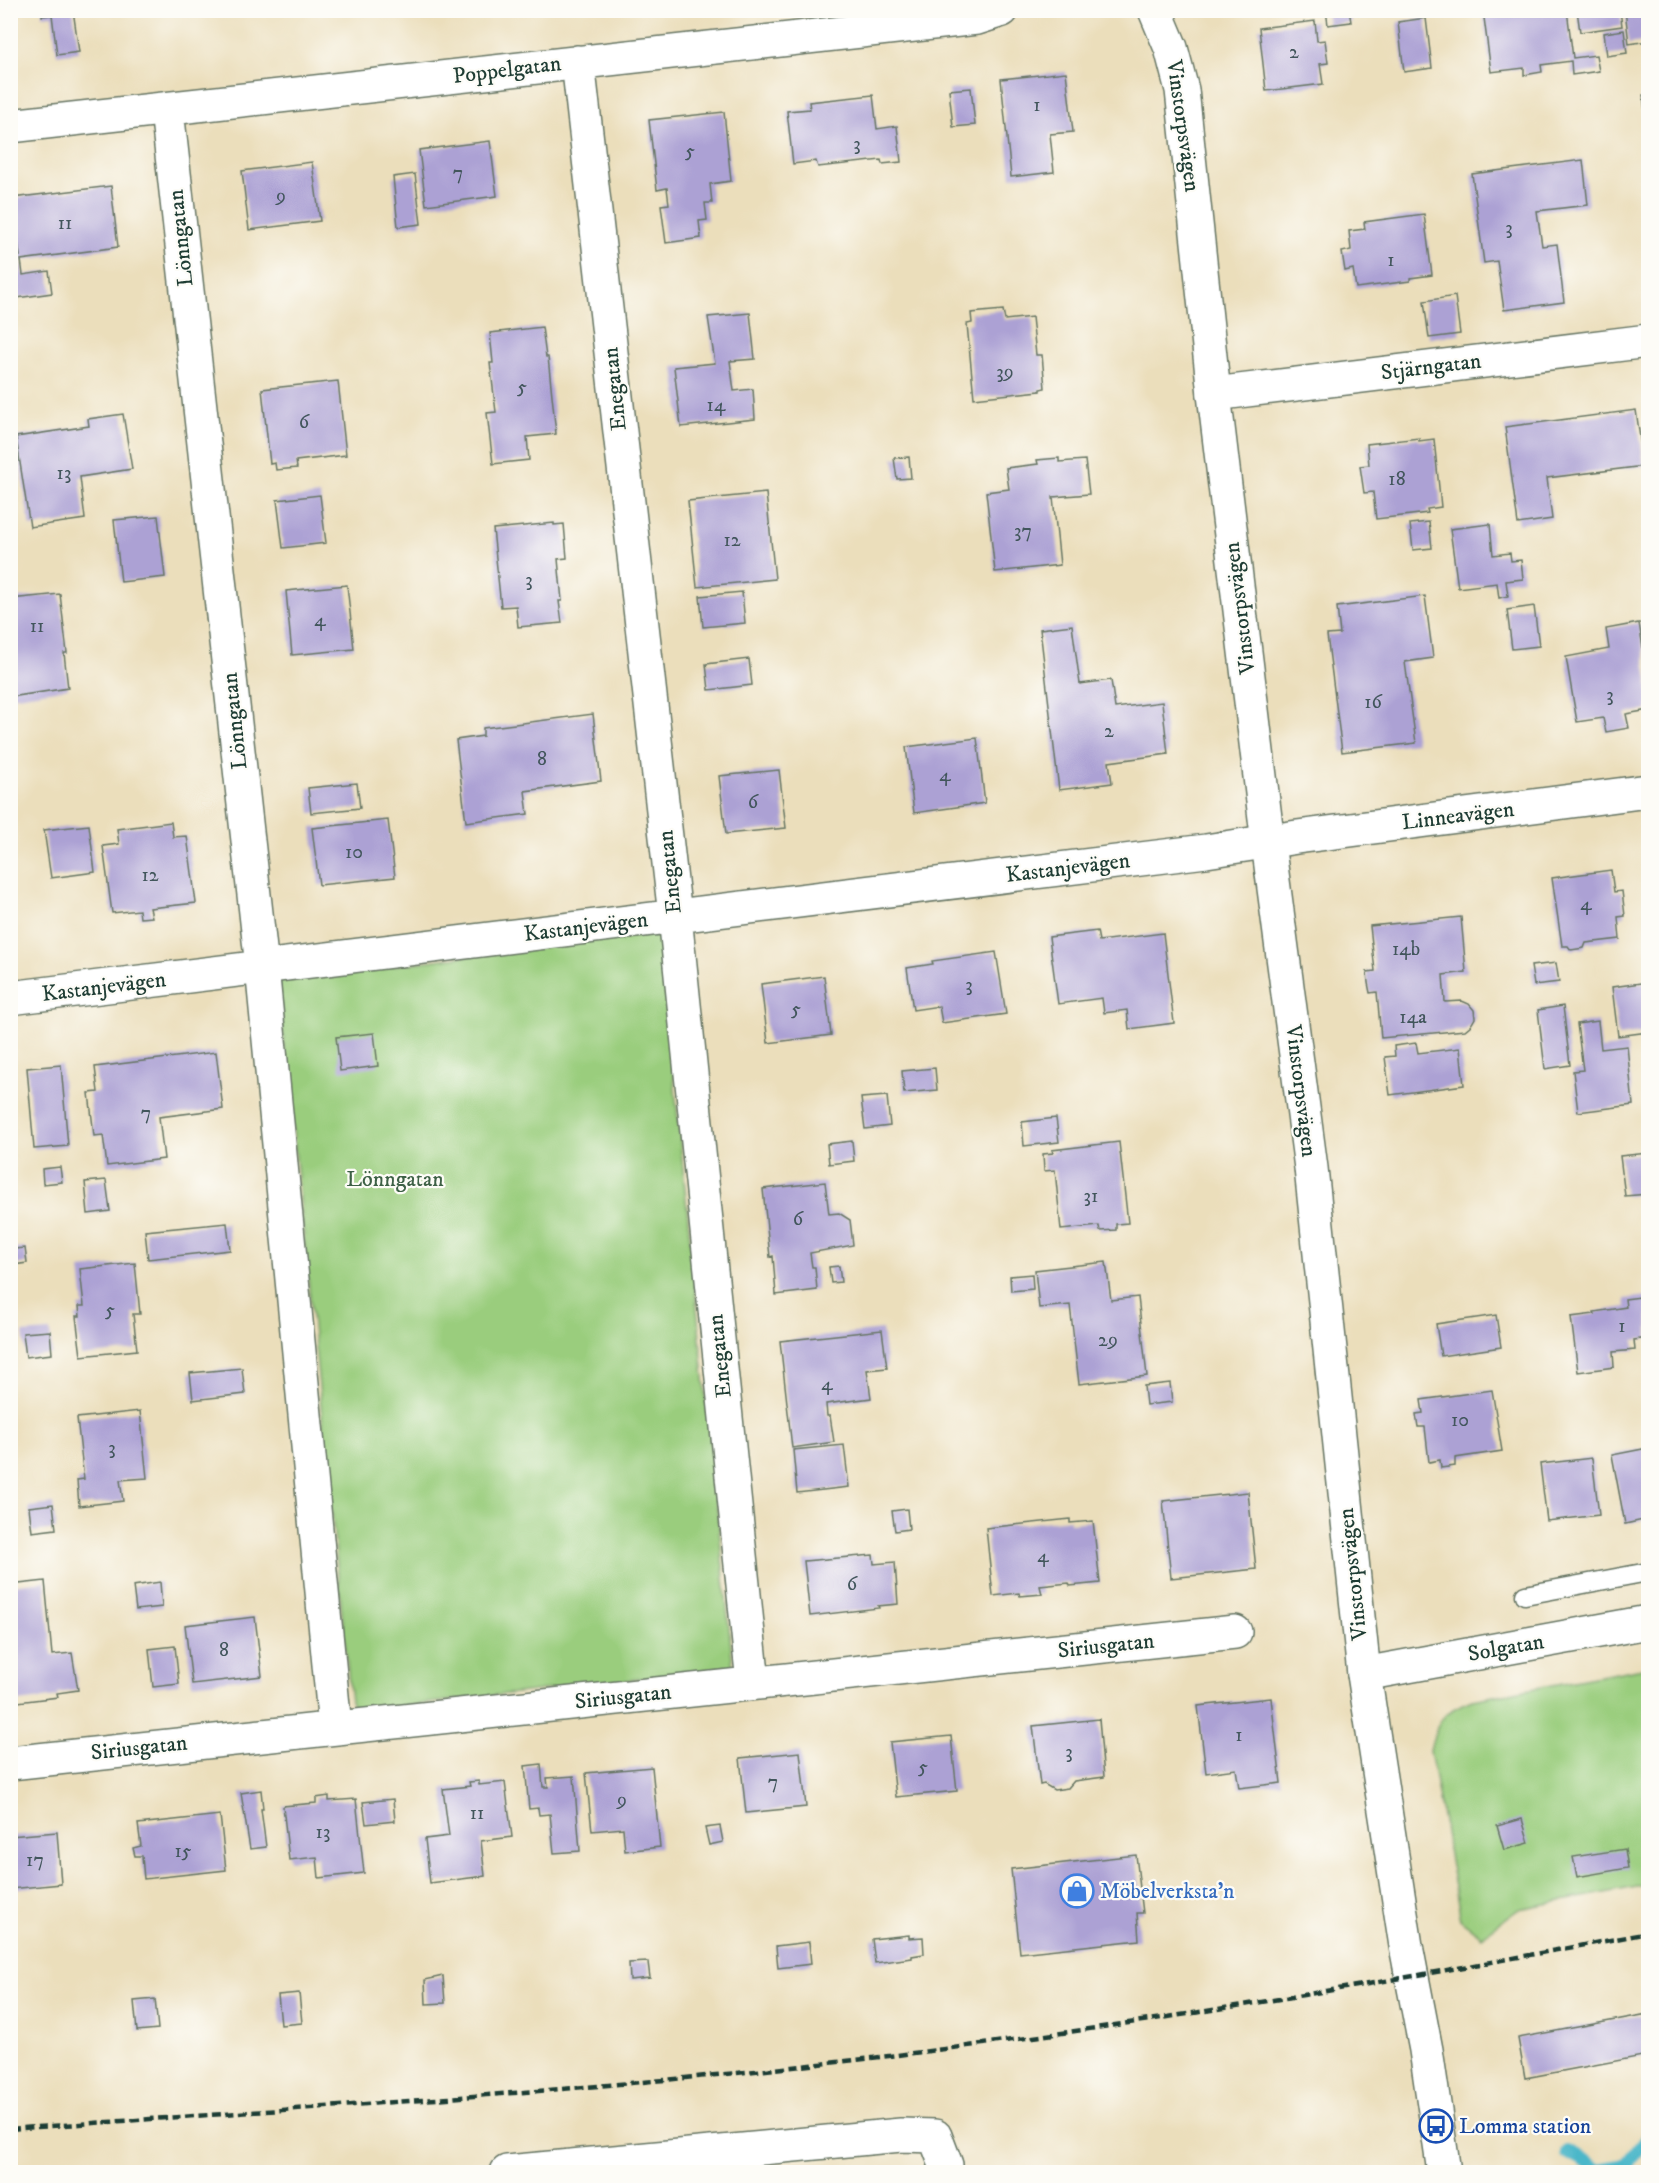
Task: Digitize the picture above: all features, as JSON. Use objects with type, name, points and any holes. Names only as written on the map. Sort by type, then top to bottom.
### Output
[{"type":"street","name":"Poppelgatan","points":[[10,126],[977,18],[1002,10]]},
{"type":"street","name":"Vinstorpsvägen","points":[[1155,10],[1171,48],[1182,90],[1214,394],[1268,843],[1311,1168],[1364,1674],[1444,2172]]},
{"type":"street","name":"Enegatan","points":[[578,62],[675,916],[753,1683]]},
{"type":"street","name":"Lönngatan","points":[[167,110],[262,967],[335,1727]]},
{"type":"street","name":"Stjärngatan","points":[[1214,394],[1648,341]]},
{"type":"street","name":"Linneavägen","points":[[1268,843],[1297,837],[1648,791]]},
{"type":"street","name":"Kastanjevägen","points":[[10,999],[1268,843]]},
{"type":"street","name":"Solgatan","points":[[1364,1674],[1648,1622]]},
{"type":"street","name":"Siriusgatan","points":[[10,1763],[1235,1632]]},
{"type":"street","points":[[510,2172],[901,2135],[935,2136],[946,2165],[946,2172]]},
{"type":"lane","points":[[1525,1595],[1648,1572]]},
{"type":"green space","points":[[659,930],[733,1668],[352,1712],[278,981]]},
{"type":"green space","points":[[1648,1667],[1648,1885],[1519,1909],[1482,1936],[1461,1920],[1430,1751],[1442,1718],[1454,1708],[1472,1700]]},
{"type":"building","points":[[42,10],[73,10],[79,52],[57,55],[52,15],[42,16]]},
{"type":"building","points":[[1326,10],[1349,10],[1351,22],[1328,25]]},
{"type":"building","points":[[1483,10],[1567,10],[1573,58],[1596,55],[1599,71],[1572,75],[1571,61],[1541,65],[1542,72],[1524,75],[1524,68],[1491,72]]},
{"type":"building","points":[[1577,10],[1620,10],[1622,26],[1580,32]]},
{"type":"building","points":[[1625,10],[1648,10],[1648,41],[1629,44]]},
{"type":"building","points":[[1426,18],[1432,68],[1404,72],[1398,22]]},
{"type":"building","points":[[1315,21],[1317,41],[1325,40],[1328,63],[1320,64],[1323,84],[1266,91],[1259,28]]},
{"type":"building","points":[[1624,30],[1627,53],[1607,56],[1604,33]]},
{"type":"building","points":[[1066,72],[1073,132],[1050,134],[1054,172],[1011,177],[1001,79]]},
{"type":"building","points":[[971,88],[975,125],[953,127],[949,90]]},
{"type":"building","points":[[873,95],[877,129],[897,126],[901,162],[882,164],[881,160],[818,167],[816,161],[793,164],[787,111],[810,109],[809,102]]},
{"type":"building","points":[[1643,95],[1648,95],[1648,128],[1647,128]]},
{"type":"building","points":[[724,112],[731,181],[710,184],[712,203],[705,203],[707,220],[699,221],[701,238],[666,243],[661,205],[669,204],[667,188],[657,190],[649,120]]},
{"type":"building","points":[[490,141],[497,196],[426,205],[419,150]]},
{"type":"building","points":[[1648,143],[1648,177],[1647,177],[1643,144]]},
{"type":"building","points":[[1583,160],[1588,205],[1537,211],[1542,246],[1557,244],[1564,302],[1504,310],[1497,261],[1484,263],[1472,174]]},
{"type":"building","points":[[312,162],[320,221],[249,230],[242,171]]},
{"type":"building","points":[[415,174],[421,224],[398,227],[393,177]]},
{"type":"building","points":[[111,186],[118,247],[21,260],[23,275],[49,271],[52,293],[10,299],[10,257],[20,256],[12,198]]},
{"type":"building","points":[[1424,214],[1432,275],[1410,278],[1410,281],[1356,288],[1353,269],[1345,271],[1342,252],[1351,250],[1349,231],[1365,229],[1364,222]]},
{"type":"building","points":[[1455,296],[1460,334],[1429,338],[1424,301]]},
{"type":"building","points":[[1003,310],[1005,320],[1032,317],[1036,355],[1042,355],[1045,388],[1040,391],[974,398],[967,324],[972,323],[971,313]]},
{"type":"building","points":[[750,313],[755,359],[730,361],[734,391],[753,389],[755,419],[681,427],[674,367],[715,363],[708,317]]},
{"type":"building","points":[[542,327],[546,357],[548,357],[556,434],[527,437],[529,460],[493,464],[487,413],[496,412],[490,363],[493,363],[490,333]]},
{"type":"building","points":[[338,381],[346,455],[296,461],[297,468],[276,470],[275,463],[270,464],[262,389]]},
{"type":"building","points":[[1636,410],[1644,466],[1547,478],[1552,519],[1518,524],[1505,427]]},
{"type":"building","points":[[123,414],[132,469],[80,477],[85,519],[30,527],[16,437],[89,426],[88,419]]},
{"type":"building","points":[[1419,438],[1419,441],[1434,439],[1441,507],[1427,509],[1428,513],[1376,519],[1373,492],[1364,493],[1360,466],[1369,465],[1367,444]]},
{"type":"building","points":[[909,457],[911,478],[897,479],[894,458]]},
{"type":"building","points":[[1059,458],[1059,462],[1085,460],[1089,494],[1053,497],[1060,565],[995,572],[986,492],[1009,489],[1006,468],[1038,464],[1037,460]]},
{"type":"building","points":[[766,493],[775,579],[697,587],[688,501]]},
{"type":"building","points":[[320,495],[326,543],[283,548],[277,500]]},
{"type":"building","points":[[158,516],[165,577],[121,582],[114,520]]},
{"type":"building","points":[[1429,522],[1432,548],[1413,550],[1410,524]]},
{"type":"building","points":[[554,523],[554,525],[564,524],[567,558],[558,559],[562,623],[518,627],[516,606],[501,607],[493,529]]},
{"type":"building","points":[[1490,524],[1493,555],[1510,553],[1511,561],[1521,560],[1523,579],[1506,581],[1508,596],[1499,598],[1497,583],[1458,588],[1450,529]]},
{"type":"building","points":[[347,585],[354,649],[292,655],[286,591]]},
{"type":"building","points":[[742,592],[745,623],[703,627],[700,596]]},
{"type":"building","points":[[60,594],[67,653],[64,653],[68,688],[10,697],[10,599]]},
{"type":"building","points":[[1425,596],[1433,658],[1405,662],[1416,743],[1342,752],[1327,635],[1340,634],[1337,607]]},
{"type":"building","points":[[1534,606],[1539,646],[1512,649],[1507,610]]},
{"type":"building","points":[[1639,623],[1648,680],[1648,710],[1626,714],[1629,728],[1606,732],[1603,718],[1577,722],[1566,657],[1609,649],[1606,629]]},
{"type":"building","points":[[1072,625],[1080,684],[1111,680],[1115,708],[1162,702],[1168,754],[1109,762],[1112,783],[1059,790],[1040,629]]},
{"type":"building","points":[[749,659],[752,685],[709,690],[706,664]]},
{"type":"building","points":[[593,714],[601,781],[525,791],[528,814],[466,822],[456,740],[483,736],[483,728]]},
{"type":"building","points":[[977,738],[985,803],[914,813],[906,747]]},
{"type":"building","points":[[779,770],[786,828],[726,834],[719,776]]},
{"type":"building","points":[[357,783],[360,808],[311,813],[308,788]]},
{"type":"building","points":[[388,820],[395,877],[319,885],[312,828]]},
{"type":"building","points":[[171,822],[173,837],[187,836],[196,903],[150,908],[152,917],[140,918],[139,910],[112,913],[103,846],[119,844],[117,829]]},
{"type":"building","points":[[89,825],[95,872],[51,878],[44,830]]},
{"type":"building","points":[[1611,870],[1614,892],[1622,891],[1625,916],[1618,917],[1620,939],[1586,943],[1584,948],[1571,950],[1568,946],[1562,946],[1552,878]]},
{"type":"building","points":[[1461,917],[1466,972],[1443,975],[1445,1002],[1462,1001],[1469,1004],[1474,1010],[1475,1018],[1471,1025],[1465,1030],[1381,1038],[1377,992],[1370,993],[1368,983],[1367,972],[1375,971],[1370,926]]},
{"type":"building","points":[[1097,931],[1099,941],[1163,933],[1174,1023],[1129,1029],[1127,1010],[1104,1013],[1102,998],[1058,1004],[1049,937]]},
{"type":"building","points":[[996,952],[1006,1014],[942,1023],[939,1006],[913,1010],[907,968],[933,964],[932,961]]},
{"type":"building","points":[[1556,963],[1559,982],[1534,985],[1531,966]]},
{"type":"building","points":[[824,976],[831,1035],[768,1043],[761,984]]},
{"type":"building","points":[[1648,982],[1648,1032],[1618,1036],[1612,987]]},
{"type":"building","points":[[1563,1006],[1570,1065],[1545,1069],[1538,1010]]},
{"type":"building","points":[[1598,1021],[1601,1049],[1627,1046],[1633,1105],[1578,1112],[1573,1071],[1583,1070],[1577,1024]]},
{"type":"building","points":[[374,1033],[378,1066],[340,1071],[336,1037]]},
{"type":"building","points":[[1416,1043],[1418,1053],[1460,1048],[1464,1085],[1390,1095],[1385,1057],[1395,1056],[1394,1046]]},
{"type":"building","points":[[216,1052],[223,1109],[159,1117],[164,1159],[107,1166],[103,1135],[94,1136],[89,1093],[98,1092],[95,1067]]},
{"type":"building","points":[[61,1065],[68,1146],[34,1149],[27,1068]]},
{"type":"building","points":[[935,1068],[937,1090],[904,1093],[902,1071]]},
{"type":"building","points":[[887,1096],[890,1126],[865,1129],[861,1098]]},
{"type":"building","points":[[1056,1118],[1059,1142],[1024,1146],[1022,1122]]},
{"type":"building","points":[[852,1141],[854,1161],[829,1164],[827,1144]]},
{"type":"building","points":[[1119,1142],[1128,1223],[1116,1224],[1116,1230],[1100,1231],[1099,1226],[1061,1230],[1055,1170],[1044,1171],[1043,1154],[1053,1153],[1052,1150]]},
{"type":"building","points":[[1648,1153],[1648,1194],[1625,1196],[1620,1156]]},
{"type":"building","points":[[60,1167],[62,1182],[43,1184],[42,1169]]},
{"type":"building","points":[[106,1180],[110,1211],[88,1214],[85,1182]]},
{"type":"building","points":[[825,1182],[829,1214],[839,1213],[850,1220],[853,1245],[810,1253],[812,1267],[815,1267],[817,1290],[776,1295],[763,1189]]},
{"type":"building","points":[[227,1223],[230,1250],[148,1259],[145,1231]]},
{"type":"building","points":[[25,1248],[27,1263],[14,1265],[15,1275],[10,1276],[10,1252],[15,1252],[14,1249]]},
{"type":"building","points":[[1106,1262],[1111,1300],[1138,1297],[1147,1376],[1079,1384],[1070,1305],[1039,1308],[1035,1270]]},
{"type":"building","points":[[135,1263],[140,1314],[133,1314],[137,1350],[81,1356],[76,1316],[80,1316],[79,1306],[84,1306],[80,1269]]},
{"type":"building","points":[[839,1266],[841,1282],[831,1283],[829,1267]]},
{"type":"building","points":[[1032,1274],[1033,1289],[1011,1291],[1010,1276]]},
{"type":"building","points":[[1648,1296],[1648,1338],[1634,1340],[1635,1350],[1613,1352],[1614,1367],[1578,1372],[1571,1317],[1626,1307],[1625,1299]]},
{"type":"building","points":[[1496,1315],[1501,1347],[1441,1356],[1436,1324]]},
{"type":"building","points":[[882,1330],[887,1368],[867,1370],[871,1398],[826,1404],[834,1442],[792,1448],[780,1341]]},
{"type":"building","points":[[50,1331],[52,1354],[26,1357],[23,1333]]},
{"type":"building","points":[[242,1368],[245,1394],[193,1400],[190,1373]]},
{"type":"building","points":[[1170,1383],[1172,1402],[1146,1405],[1144,1386]]},
{"type":"building","points":[[1492,1390],[1502,1451],[1455,1458],[1455,1466],[1441,1468],[1440,1460],[1429,1462],[1425,1427],[1418,1427],[1416,1414],[1423,1413],[1421,1400]]},
{"type":"building","points":[[140,1411],[147,1478],[120,1480],[123,1501],[79,1506],[77,1480],[84,1479],[77,1418]]},
{"type":"building","points":[[844,1445],[849,1487],[797,1493],[793,1450]]},
{"type":"building","points":[[1648,1448],[1648,1519],[1625,1524],[1612,1455]]},
{"type":"building","points":[[1592,1458],[1599,1515],[1547,1521],[1540,1464]]},
{"type":"building","points":[[1248,1492],[1256,1569],[1171,1578],[1163,1501]]},
{"type":"building","points":[[53,1504],[56,1529],[32,1532],[29,1507]]},
{"type":"building","points":[[907,1509],[909,1529],[895,1531],[892,1511]]},
{"type":"building","points":[[1070,1519],[1070,1523],[1093,1521],[1100,1583],[1040,1586],[1042,1594],[1020,1596],[1019,1593],[993,1596],[986,1528]]},
{"type":"building","points":[[873,1555],[874,1564],[895,1562],[898,1604],[810,1616],[804,1561]]},
{"type":"building","points":[[45,1581],[52,1655],[72,1653],[78,1690],[57,1693],[58,1697],[10,1703],[10,1649],[13,1649],[10,1585]]},
{"type":"building","points":[[160,1582],[162,1607],[136,1610],[133,1586]]},
{"type":"building","points":[[255,1617],[262,1676],[192,1684],[185,1625]]},
{"type":"building","points":[[175,1646],[179,1684],[153,1687],[149,1649]]},
{"type":"building","points":[[1271,1698],[1281,1783],[1239,1788],[1236,1769],[1206,1773],[1198,1706]]},
{"type":"building","points":[[1099,1719],[1104,1777],[1074,1781],[1068,1788],[1054,1790],[1044,1784],[1040,1785],[1033,1726]]},
{"type":"building","points":[[951,1736],[957,1791],[896,1797],[890,1742]]},
{"type":"building","points":[[800,1752],[806,1807],[746,1813],[740,1758]]},
{"type":"building","points":[[541,1764],[543,1787],[548,1787],[547,1778],[574,1776],[580,1851],[554,1853],[550,1814],[539,1815],[538,1808],[529,1809],[525,1766]]},
{"type":"building","points":[[652,1767],[660,1847],[625,1851],[623,1828],[592,1831],[586,1773]]},
{"type":"building","points":[[479,1781],[479,1785],[505,1782],[512,1837],[481,1841],[485,1876],[430,1883],[425,1839],[449,1836],[443,1789],[470,1786],[469,1782]]},
{"type":"building","points":[[261,1790],[266,1847],[250,1849],[241,1793]]},
{"type":"building","points":[[329,1796],[329,1801],[356,1799],[364,1873],[319,1878],[317,1857],[289,1860],[283,1806],[316,1803],[316,1798]]},
{"type":"building","points":[[393,1799],[395,1821],[366,1824],[363,1802]]},
{"type":"building","points":[[220,1815],[226,1870],[144,1879],[142,1856],[135,1856],[133,1848],[141,1846],[138,1824]]},
{"type":"building","points":[[1522,1819],[1529,1843],[1504,1850],[1497,1826]]},
{"type":"building","points":[[720,1826],[723,1842],[709,1845],[705,1828]]},
{"type":"building","points":[[57,1832],[61,1884],[10,1889],[10,1836]]},
{"type":"building","points":[[1625,1849],[1628,1868],[1577,1877],[1573,1857]]},
{"type":"building","name":"Möbelverksta'n","points":[[1136,1855],[1143,1913],[1137,1913],[1139,1940],[1020,1953],[1011,1869]]},
{"type":"building","points":[[909,1935],[909,1938],[923,1937],[924,1954],[875,1963],[872,1939]]},
{"type":"building","points":[[809,1942],[811,1964],[778,1968],[776,1946]]},
{"type":"building","points":[[648,1962],[650,1978],[630,1980],[629,1963]]},
{"type":"building","points":[[443,1976],[445,2003],[426,2004],[425,1980]]},
{"type":"building","points":[[299,1993],[302,2023],[281,2025],[278,1995]]},
{"type":"building","points":[[155,1999],[158,2029],[137,2031],[134,2001]]},
{"type":"building","points":[[1648,2014],[1648,2055],[1525,2078],[1518,2038]]},
{"type":"waterway","points":[[1567,2152],[1599,2170],[1627,2165],[1648,2137]]},
{"type":"railway","points":[[10,2129],[625,2084],[932,2051],[1138,2022],[1648,1933]]},
{"type":"place","name":"Möbelverksta'n","points":[[1077,1891]]},
{"type":"place","name":"Lomma station","points":[[1436,2126]]}]
